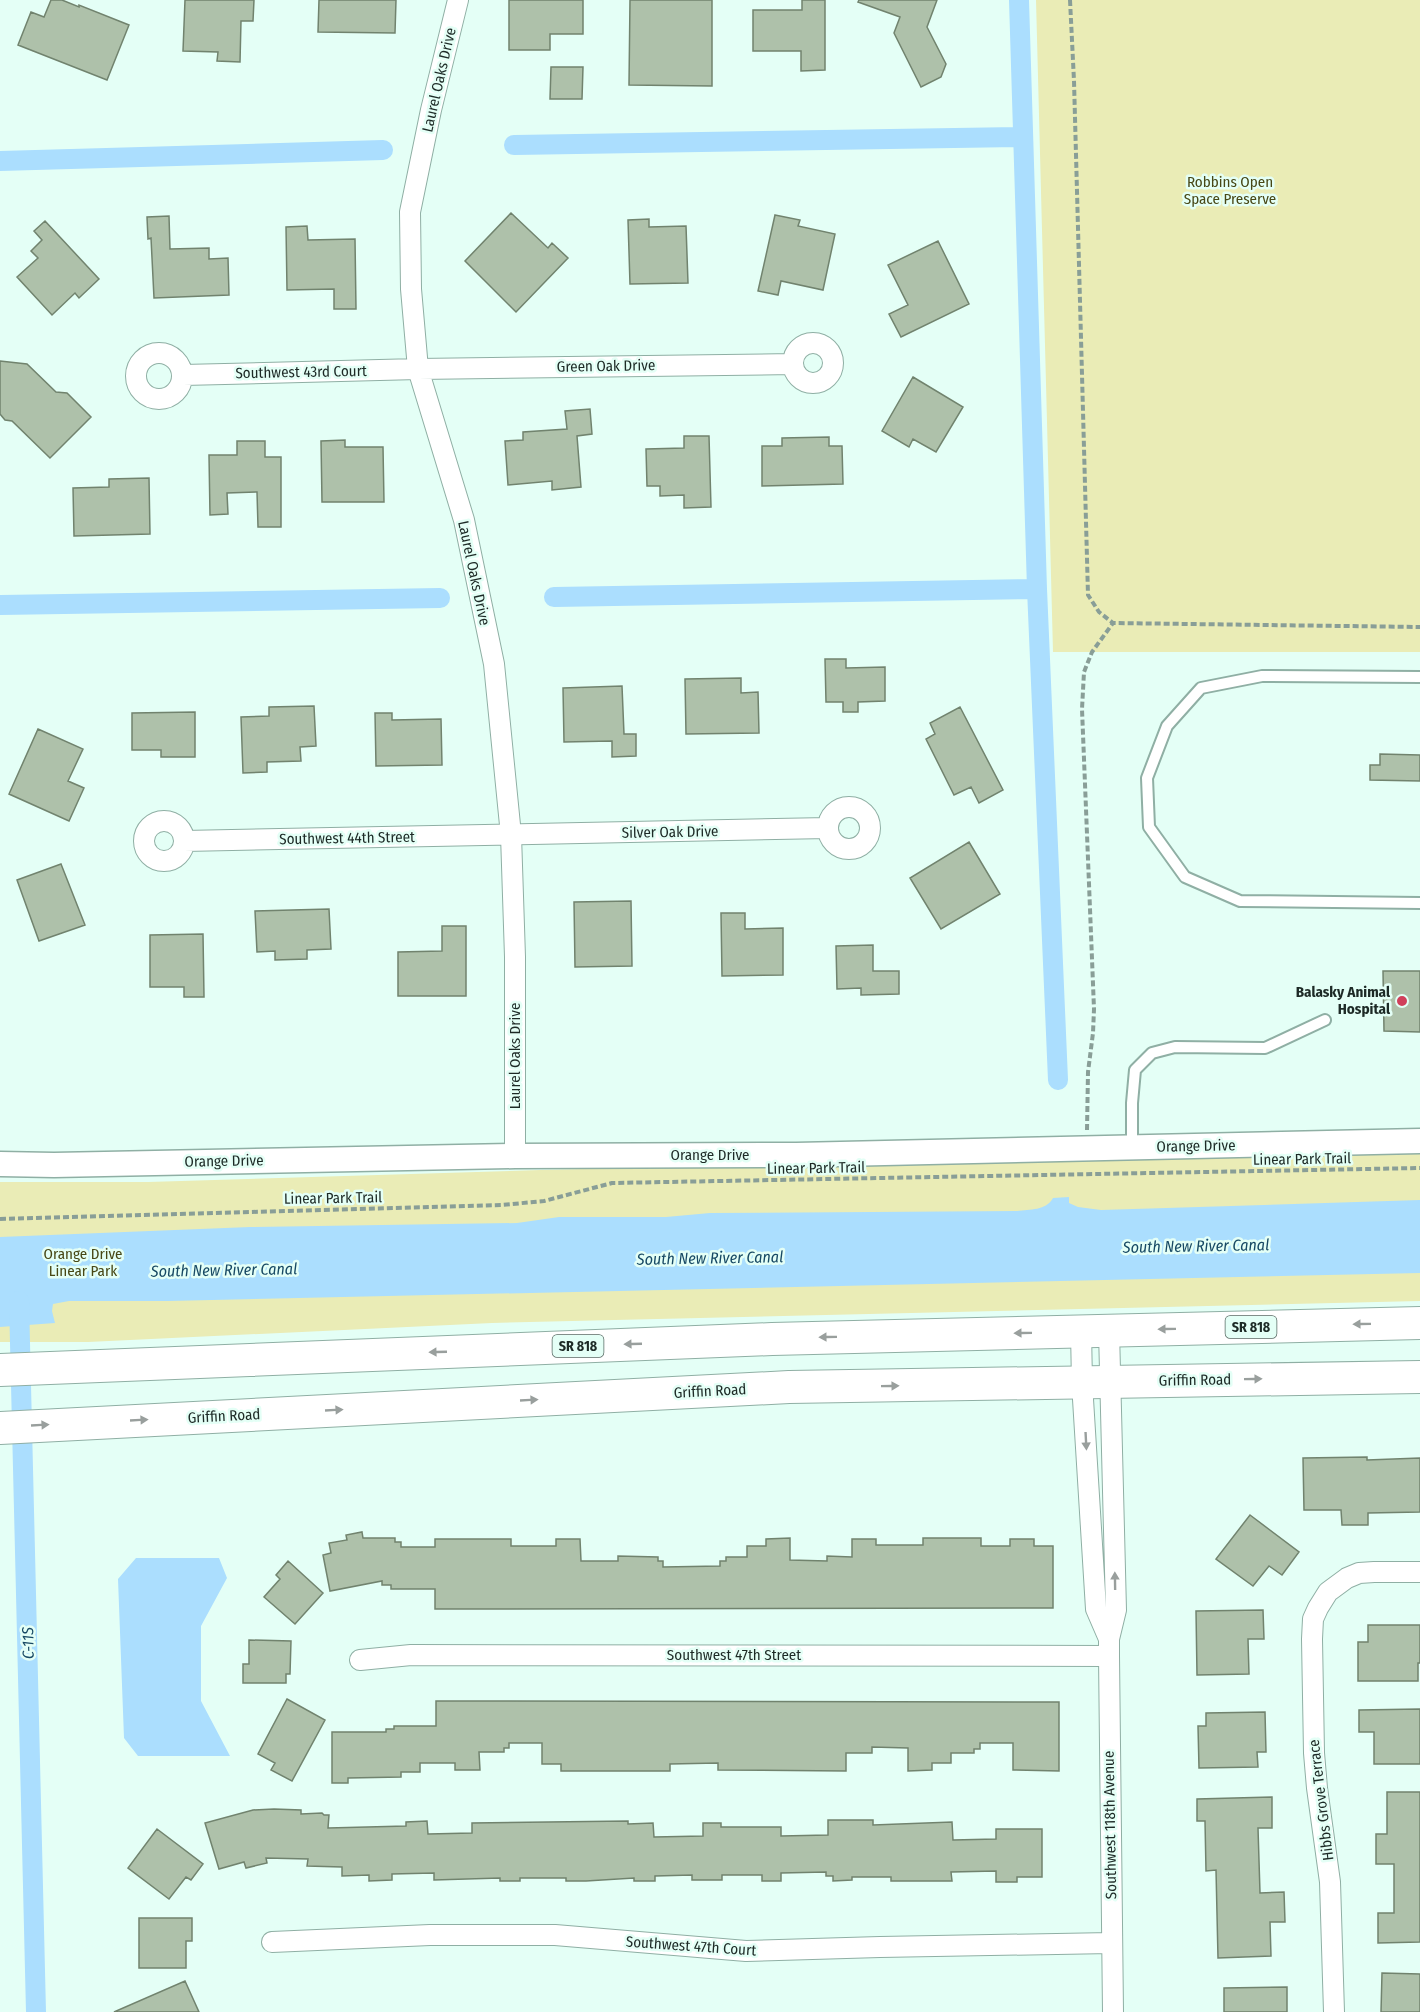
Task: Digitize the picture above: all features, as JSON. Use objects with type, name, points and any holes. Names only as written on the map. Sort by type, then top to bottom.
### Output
[{"type":"main road","name":"SR 818","points":[[0,1370],[772,1339],[1420,1323]]},
{"type":"main road","name":"Griffin Road","points":[[0,1428],[789,1387],[1420,1377]]},
{"type":"street","name":"Laurel Oaks Drive","points":[[458,0],[431,110],[410,212],[411,289],[418,369],[464,520],[494,664],[511,835],[515,957],[515,1156]]},
{"type":"street","name":"Green Oak Drive","points":[[418,369],[793,364]]},
{"type":"street","name":"Southwest 43rd Court","points":[[183,375],[418,369]]},
{"type":"street","name":"Silver Oak Drive","points":[[511,835],[828,828]]},
{"type":"street","name":"Southwest 44th Street","points":[[184,841],[511,835]]},
{"type":"street","name":"Orange Drive","points":[[0,1164],[54,1165],[515,1156],[796,1155],[1420,1142]]},
{"type":"street","name":"Southwest 118th Avenue","points":[[1095,1331],[1096,1609],[1109,1647]]},
{"type":"street","name":"Southwest 118th Avenue","points":[[1095,1331],[1096,1382],[1116,1610],[1109,1647],[1113,2012]]},
{"type":"street","name":"Hibbs Grove Terrace","points":[[1334,2012],[1330,1882],[1314,1753],[1313,1619],[1328,1592],[1337,1584],[1359,1573],[1420,1572]]},
{"type":"street","name":"Southwest 47th Street","points":[[360,1659],[411,1655],[1109,1647]]},
{"type":"street","name":"Southwest 47th Court","points":[[272,1942],[430,1935],[555,1935],[746,1951],[1112,1943]]},
{"type":"lane","points":[[1420,677],[1262,676],[1201,688],[1167,726],[1147,778],[1149,826],[1185,877],[1240,901],[1420,903]]},
{"type":"lane","points":[[1132,1148],[1135,1070],[1152,1053],[1175,1047],[1265,1048],[1325,1020]]},
{"type":"path","points":[[1070,0],[1088,595],[1099,612],[1113,623],[1420,627]]},
{"type":"path","points":[[1088,1175],[1088,1072],[1094,1033],[1094,1009],[1082,708],[1084,672],[1092,652],[1113,623]]},
{"type":"path","name":"Linear Park Trail","points":[[0,1219],[502,1205],[544,1201],[612,1183],[1420,1168]]},
{"type":"green space","name":"Robbins Open Space Preserve","points":[[1036,0],[1420,0],[1420,652],[1053,652]]},
{"type":"green space","name":"Orange Drive Linear Park","points":[[1420,1149],[1420,1301],[492,1323],[88,1342],[0,1342],[0,1182],[148,1182],[540,1170]]},
{"type":"water","name":"South New River Canal","points":[[1069,1197],[1069,1203],[1078,1207],[1101,1210],[1420,1200],[1420,1273],[168,1301],[69,1301],[53,1304],[55,1323],[0,1327],[0,1237],[250,1227],[517,1223],[559,1217],[666,1217],[710,1213],[1017,1211],[1042,1207],[1053,1198]]},
{"type":"water","points":[[136,1558],[219,1558],[227,1578],[201,1626],[201,1701],[230,1756],[138,1756],[124,1738],[118,1579]]},
{"type":"building","points":[[51,0],[62,0],[79,7],[79,5],[129,25],[107,80],[18,45],[31,12],[44,17]]},
{"type":"building","points":[[185,0],[254,0],[253,21],[241,21],[240,62],[217,61],[218,52],[183,51]]},
{"type":"building","points":[[319,0],[396,0],[395,33],[318,32]]},
{"type":"building","points":[[509,0],[583,0],[583,34],[550,34],[550,50],[509,50]]},
{"type":"building","points":[[630,0],[712,0],[712,86],[629,85]]},
{"type":"building","points":[[802,0],[825,0],[825,70],[801,71],[801,51],[753,51],[753,10],[802,10]]},
{"type":"building","points":[[859,0],[937,0],[927,27],[946,64],[941,77],[921,87],[894,33],[900,17],[858,2]]},
{"type":"building","points":[[551,67],[583,67],[582,99],[550,99]]},
{"type":"building","points":[[511,213],[548,248],[552,243],[568,258],[516,312],[465,261]]},
{"type":"building","points":[[775,215],[800,220],[798,226],[835,234],[823,290],[781,281],[778,295],[758,291]]},
{"type":"building","points":[[169,216],[170,249],[209,248],[209,259],[228,258],[229,295],[154,298],[151,238],[148,239],[147,217]]},
{"type":"building","points":[[649,219],[649,227],[686,226],[688,283],[630,284],[628,220]]},
{"type":"building","points":[[45,221],[99,279],[79,298],[75,293],[52,315],[17,277],[38,258],[31,251],[42,240],[34,231]]},
{"type":"building","points":[[307,226],[308,240],[355,239],[356,309],[334,309],[334,289],[287,290],[286,227]]},
{"type":"building","points":[[938,241],[969,304],[901,337],[889,314],[908,305],[888,265]]},
{"type":"building","points":[[0,361],[27,364],[56,392],[67,393],[91,417],[50,458],[12,421],[5,420],[0,414]]},
{"type":"building","points":[[913,377],[963,407],[936,452],[913,439],[909,447],[882,431]]},
{"type":"building","points":[[590,409],[592,434],[577,436],[581,487],[552,490],[552,481],[508,485],[505,441],[523,440],[523,432],[567,429],[565,411]]},
{"type":"building","points":[[684,436],[709,436],[711,507],[684,508],[684,495],[660,496],[660,486],[647,486],[646,449],[684,448]]},
{"type":"building","points":[[829,437],[829,446],[842,446],[843,484],[762,486],[762,446],[782,446],[782,438]]},
{"type":"building","points":[[345,440],[345,447],[383,447],[384,502],[322,502],[321,441]]},
{"type":"building","points":[[237,441],[265,441],[265,457],[281,457],[281,527],[258,527],[257,492],[227,493],[228,514],[210,515],[209,455],[237,455]]},
{"type":"building","points":[[149,478],[150,534],[74,536],[73,488],[109,487],[109,479]]},
{"type":"building","points":[[825,659],[846,659],[846,668],[885,667],[885,701],[858,702],[858,712],[843,712],[843,702],[826,702]]},
{"type":"building","points":[[741,678],[741,693],[758,692],[759,733],[686,734],[685,679]]},
{"type":"building","points":[[622,686],[624,734],[636,734],[636,756],[612,757],[612,741],[564,742],[563,688]]},
{"type":"building","points":[[314,706],[316,746],[300,747],[301,761],[267,762],[267,772],[243,773],[241,717],[269,716],[269,707]]},
{"type":"building","points":[[960,707],[1003,790],[979,803],[971,787],[954,795],[926,739],[935,734],[930,723]]},
{"type":"building","points":[[195,712],[195,757],[161,757],[161,750],[132,750],[132,713]]},
{"type":"building","points":[[375,713],[392,713],[392,720],[441,719],[442,765],[376,766]]},
{"type":"building","points":[[38,729],[83,749],[68,781],[84,788],[69,821],[9,794]]},
{"type":"building","points":[[1380,754],[1420,755],[1420,781],[1370,780],[1370,765],[1380,765]]},
{"type":"building","points":[[969,842],[1000,894],[941,929],[910,878]]},
{"type":"building","points":[[61,864],[85,925],[39,941],[17,880]]},
{"type":"building","points":[[631,901],[632,966],[575,967],[574,902]]},
{"type":"building","points":[[329,909],[331,949],[307,950],[307,959],[275,960],[275,951],[257,952],[255,911]]},
{"type":"building","points":[[721,913],[745,913],[745,929],[783,928],[783,975],[722,976]]},
{"type":"building","points":[[442,926],[466,926],[466,996],[398,996],[398,952],[442,951]]},
{"type":"building","points":[[203,934],[204,997],[184,997],[184,987],[150,987],[150,935]]},
{"type":"building","points":[[873,945],[873,971],[899,971],[899,994],[861,995],[861,988],[837,989],[836,946]]},
{"type":"building","name":"Balasky Animal Hospital","points":[[1383,971],[1420,971],[1420,1032],[1384,1031]]},
{"type":"building","points":[[1367,1457],[1367,1460],[1420,1458],[1420,1512],[1368,1513],[1368,1525],[1342,1525],[1341,1510],[1304,1510],[1303,1458]]},
{"type":"building","points":[[1250,1515],[1299,1552],[1282,1575],[1269,1566],[1253,1586],[1216,1559]]},
{"type":"building","points":[[362,1532],[363,1538],[395,1538],[395,1542],[401,1542],[401,1547],[435,1547],[435,1539],[511,1539],[511,1546],[556,1546],[556,1539],[580,1539],[581,1561],[618,1561],[618,1556],[658,1557],[658,1561],[663,1561],[663,1567],[720,1566],[720,1561],[726,1561],[726,1557],[747,1557],[747,1546],[766,1546],[766,1539],[790,1538],[790,1560],[827,1561],[827,1556],[852,1557],[852,1539],[876,1539],[876,1545],[923,1545],[923,1538],[981,1538],[981,1546],[1010,1546],[1010,1539],[1034,1539],[1034,1546],[1053,1546],[1053,1608],[435,1609],[435,1589],[391,1589],[391,1585],[382,1585],[382,1581],[330,1591],[323,1555],[331,1553],[329,1543],[347,1540],[346,1535]]},
{"type":"building","points":[[288,1561],[323,1593],[295,1624],[264,1597],[280,1579],[276,1575]]},
{"type":"building","points":[[1263,1610],[1264,1639],[1248,1639],[1249,1674],[1197,1675],[1196,1611]]},
{"type":"building","points":[[1368,1625],[1420,1625],[1418,1681],[1358,1681],[1358,1642],[1368,1642]]},
{"type":"building","points":[[249,1640],[291,1641],[290,1674],[286,1674],[286,1683],[243,1683],[243,1664],[249,1664]]},
{"type":"building","points":[[287,1699],[325,1720],[292,1781],[271,1770],[275,1763],[258,1754]]},
{"type":"building","points":[[436,1701],[1059,1702],[1059,1771],[1013,1770],[1013,1743],[980,1743],[980,1749],[974,1749],[974,1753],[951,1753],[951,1763],[932,1763],[932,1770],[908,1771],[908,1748],[872,1747],[872,1753],[846,1753],[846,1771],[718,1770],[718,1763],[670,1764],[670,1771],[561,1771],[561,1764],[542,1764],[542,1743],[509,1743],[509,1748],[504,1748],[504,1752],[479,1752],[480,1770],[455,1770],[455,1763],[420,1763],[420,1772],[401,1772],[401,1777],[348,1778],[348,1783],[332,1783],[332,1732],[386,1732],[386,1729],[394,1729],[394,1726],[436,1726]]},
{"type":"building","points":[[1420,1709],[1420,1764],[1374,1764],[1374,1732],[1359,1732],[1359,1710]]},
{"type":"building","points":[[1265,1712],[1266,1752],[1257,1752],[1258,1767],[1199,1768],[1198,1726],[1206,1726],[1206,1713]]},
{"type":"building","points":[[1387,1792],[1420,1792],[1420,1942],[1378,1943],[1378,1913],[1394,1913],[1394,1864],[1376,1864],[1376,1834],[1387,1834]]},
{"type":"building","points":[[1272,1797],[1272,1828],[1258,1828],[1260,1893],[1284,1892],[1285,1922],[1270,1922],[1271,1956],[1218,1958],[1216,1870],[1206,1871],[1205,1821],[1197,1821],[1197,1799]]},
{"type":"building","points":[[253,1810],[301,1810],[301,1814],[329,1815],[328,1828],[406,1826],[406,1822],[427,1821],[428,1834],[472,1833],[472,1823],[628,1821],[628,1824],[653,1823],[654,1837],[703,1836],[703,1823],[721,1823],[721,1827],[781,1827],[781,1836],[828,1835],[828,1820],[873,1820],[873,1825],[952,1822],[953,1840],[996,1839],[996,1829],[1042,1829],[1042,1877],[1017,1877],[1017,1882],[996,1882],[996,1871],[951,1872],[952,1881],[891,1881],[891,1877],[852,1877],[852,1880],[833,1881],[833,1876],[826,1876],[826,1872],[781,1873],[781,1881],[762,1881],[762,1875],[722,1875],[722,1880],[692,1880],[692,1875],[655,1876],[655,1881],[634,1881],[634,1878],[566,1881],[566,1878],[520,1878],[520,1881],[500,1881],[500,1878],[434,1880],[434,1873],[392,1874],[392,1880],[369,1881],[369,1875],[342,1876],[342,1867],[307,1866],[308,1859],[266,1858],[267,1863],[246,1868],[244,1862],[219,1869],[205,1823]]},
{"type":"building","points":[[157,1829],[203,1864],[191,1880],[186,1877],[169,1899],[128,1868]]},
{"type":"building","points":[[139,1918],[192,1918],[192,1941],[186,1941],[186,1968],[139,1968]]},
{"type":"building","points":[[1382,1973],[1420,1974],[1420,2012],[1381,2012]]},
{"type":"building","points":[[185,1981],[199,2012],[114,2012]]},
{"type":"building","points":[[1287,1987],[1287,2012],[1224,2012],[1224,1988]]},
{"type":"waterway","points":[[1019,0],[1037,589]]},
{"type":"waterway","points":[[514,145],[1023,137]]},
{"type":"waterway","points":[[0,161],[383,150]]},
{"type":"waterway","points":[[554,597],[1037,589],[1058,1080]]},
{"type":"waterway","points":[[0,605],[440,598]]},
{"type":"waterway","name":"C-11S","points":[[19,1301],[36,2012]]},
{"type":"place","name":"Balasky Animal Hospital","points":[[1402,1001]]}]
